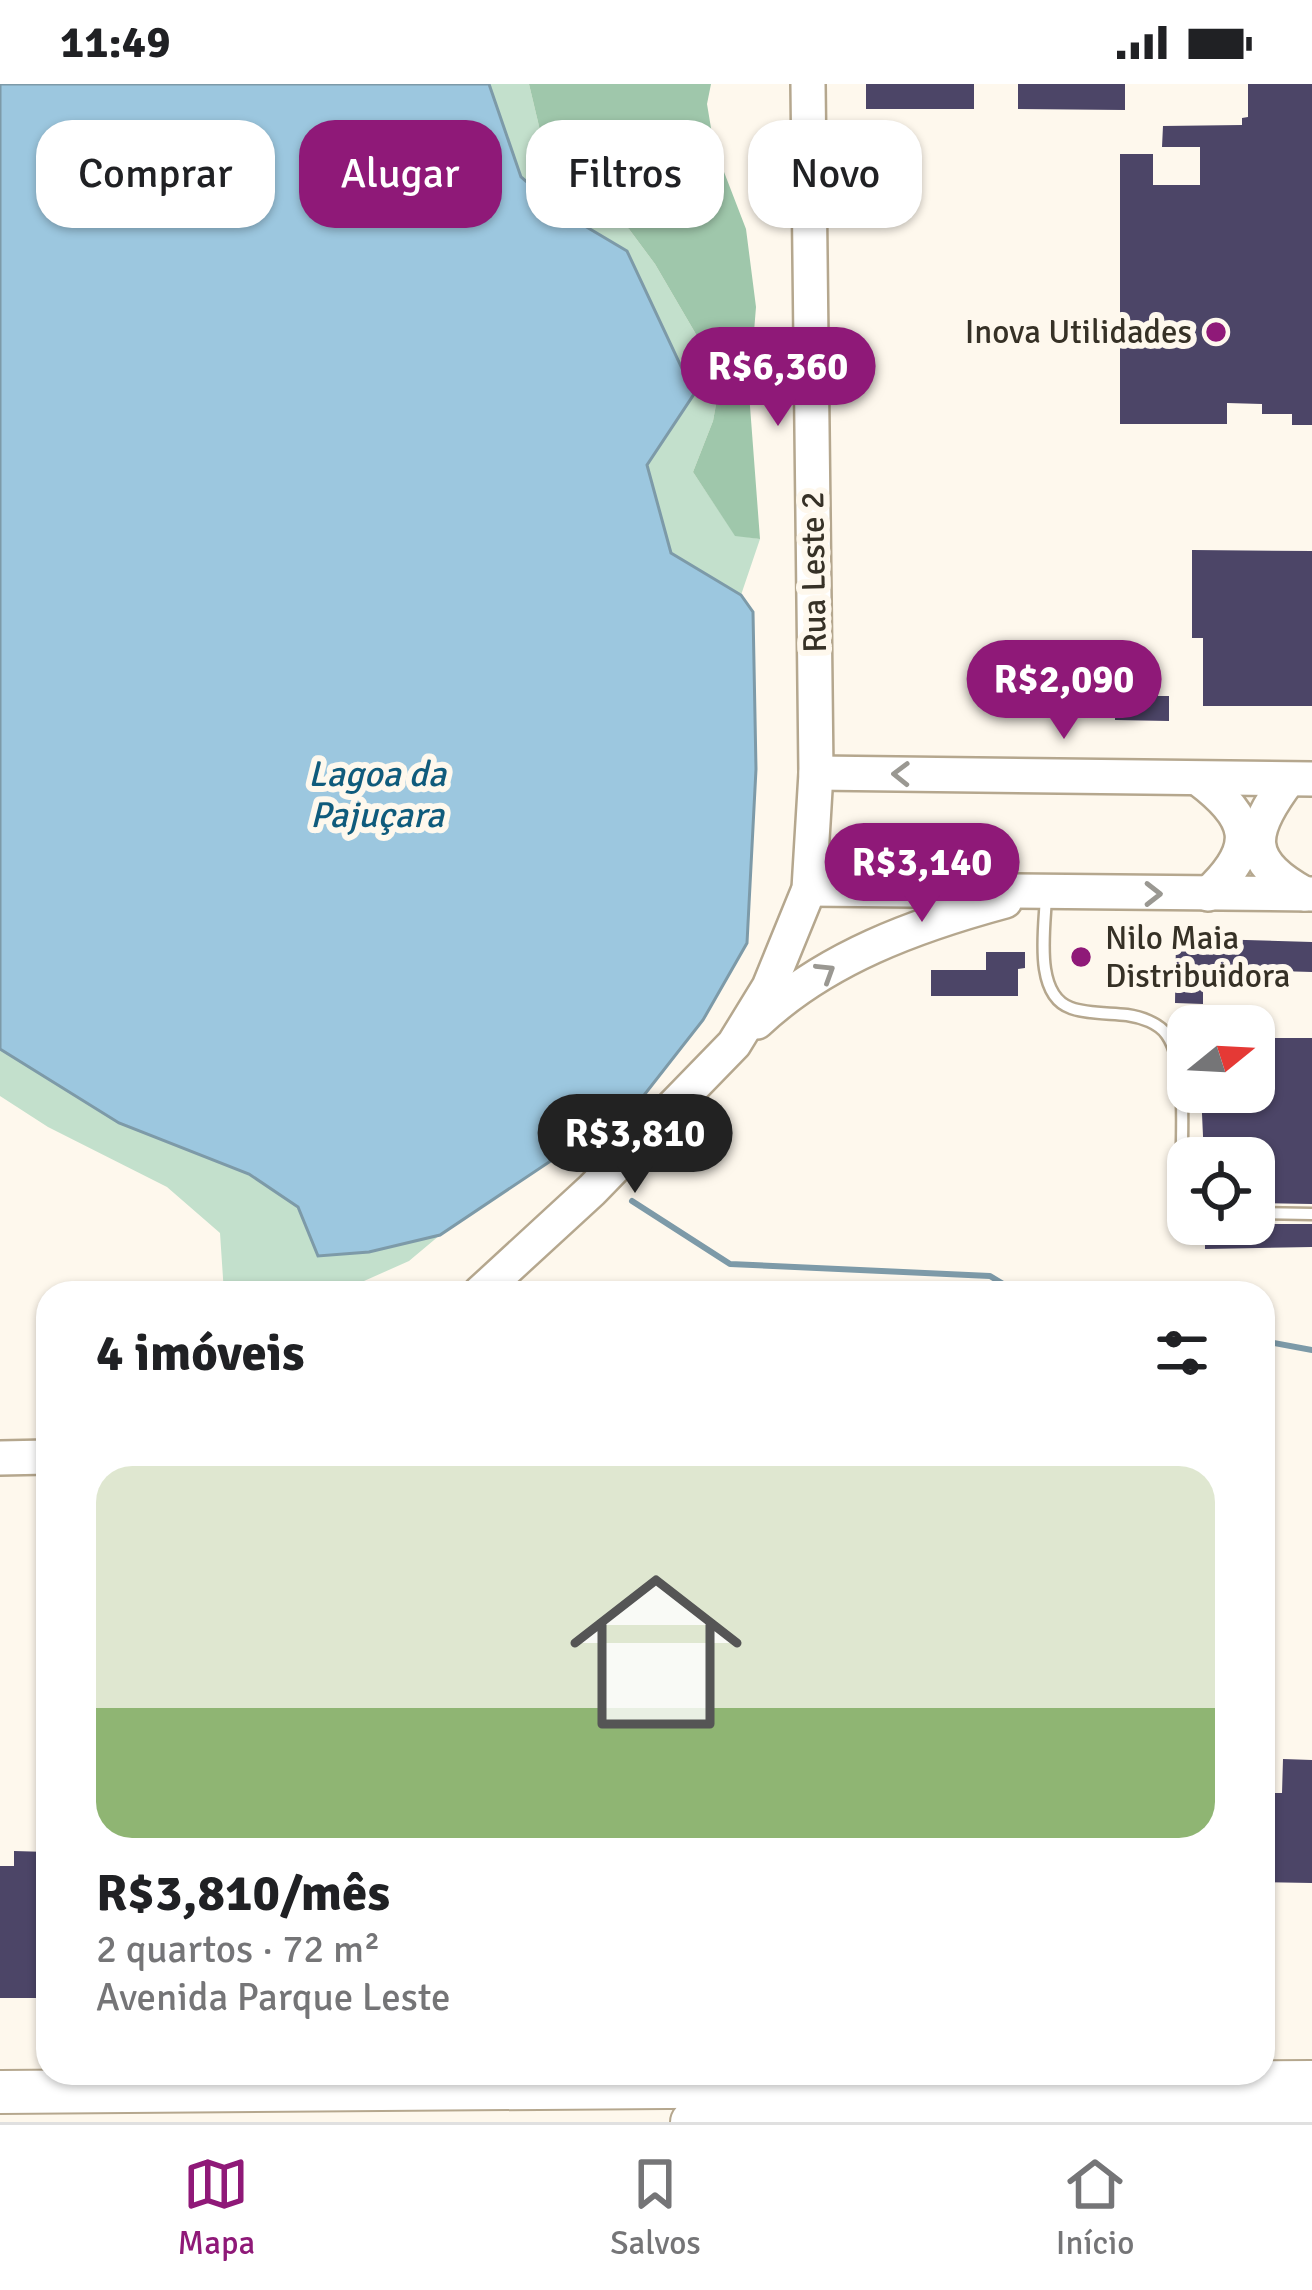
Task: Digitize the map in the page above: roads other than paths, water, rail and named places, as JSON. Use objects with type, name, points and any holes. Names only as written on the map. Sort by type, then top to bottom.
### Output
[{"type":"highway","points":[[1275,2082],[1312,2082]]},
{"type":"highway","points":[[0,2092],[918,2085]]},
{"type":"highway","points":[[692,2122],[820,2117],[1312,2119]]},
{"type":"street","name":"Rua Leste 2","points":[[734,1044],[769,987],[809,889],[816,773],[808,84]]},
{"type":"street","points":[[816,773],[1300,779]]},
{"type":"street","points":[[1199,779],[1228,801],[1243,831],[1239,862],[1208,894]]},
{"type":"street","points":[[1300,779],[1266,808],[1257,841],[1268,871],[1308,894]]},
{"type":"street","points":[[809,889],[1308,894]]},
{"type":"street","points":[[493,1281],[592,1190],[734,1044],[804,986],[870,947],[970,910],[1041,893]]},
{"type":"street","points":[[0,1457],[36,1457]]},
{"type":"lane","points":[[1041,893],[1044,958],[1060,1002],[1073,1010],[1137,1017],[1156,1024],[1168,1036],[1180,1085],[1180,1137]]},
{"type":"lane","points":[[1275,1213],[1312,1214]]},
{"type":"water","name":"Lagoa da Pajuçara","points":[[0,84],[489,84],[501,120],[299,120],[299,228],[502,228],[502,122],[526,181],[526,228],[588,228],[627,251],[694,394],[647,465],[671,553],[741,595],[753,612],[756,769],[747,943],[703,1020],[623,1122],[573,1146],[440,1235],[369,1252],[318,1256],[298,1207],[249,1174],[119,1123],[0,1049]]},
{"type":"waterway","points":[[632,1201],[730,1264],[990,1276],[998,1281]]},
{"type":"waterway","points":[[1275,1343],[1312,1350]]},
{"type":"place","name":"Inova Utilidades","points":[[1216,332]]},
{"type":"place","name":"Nilo Maia Distribuidora","points":[[1081,957]]}]
